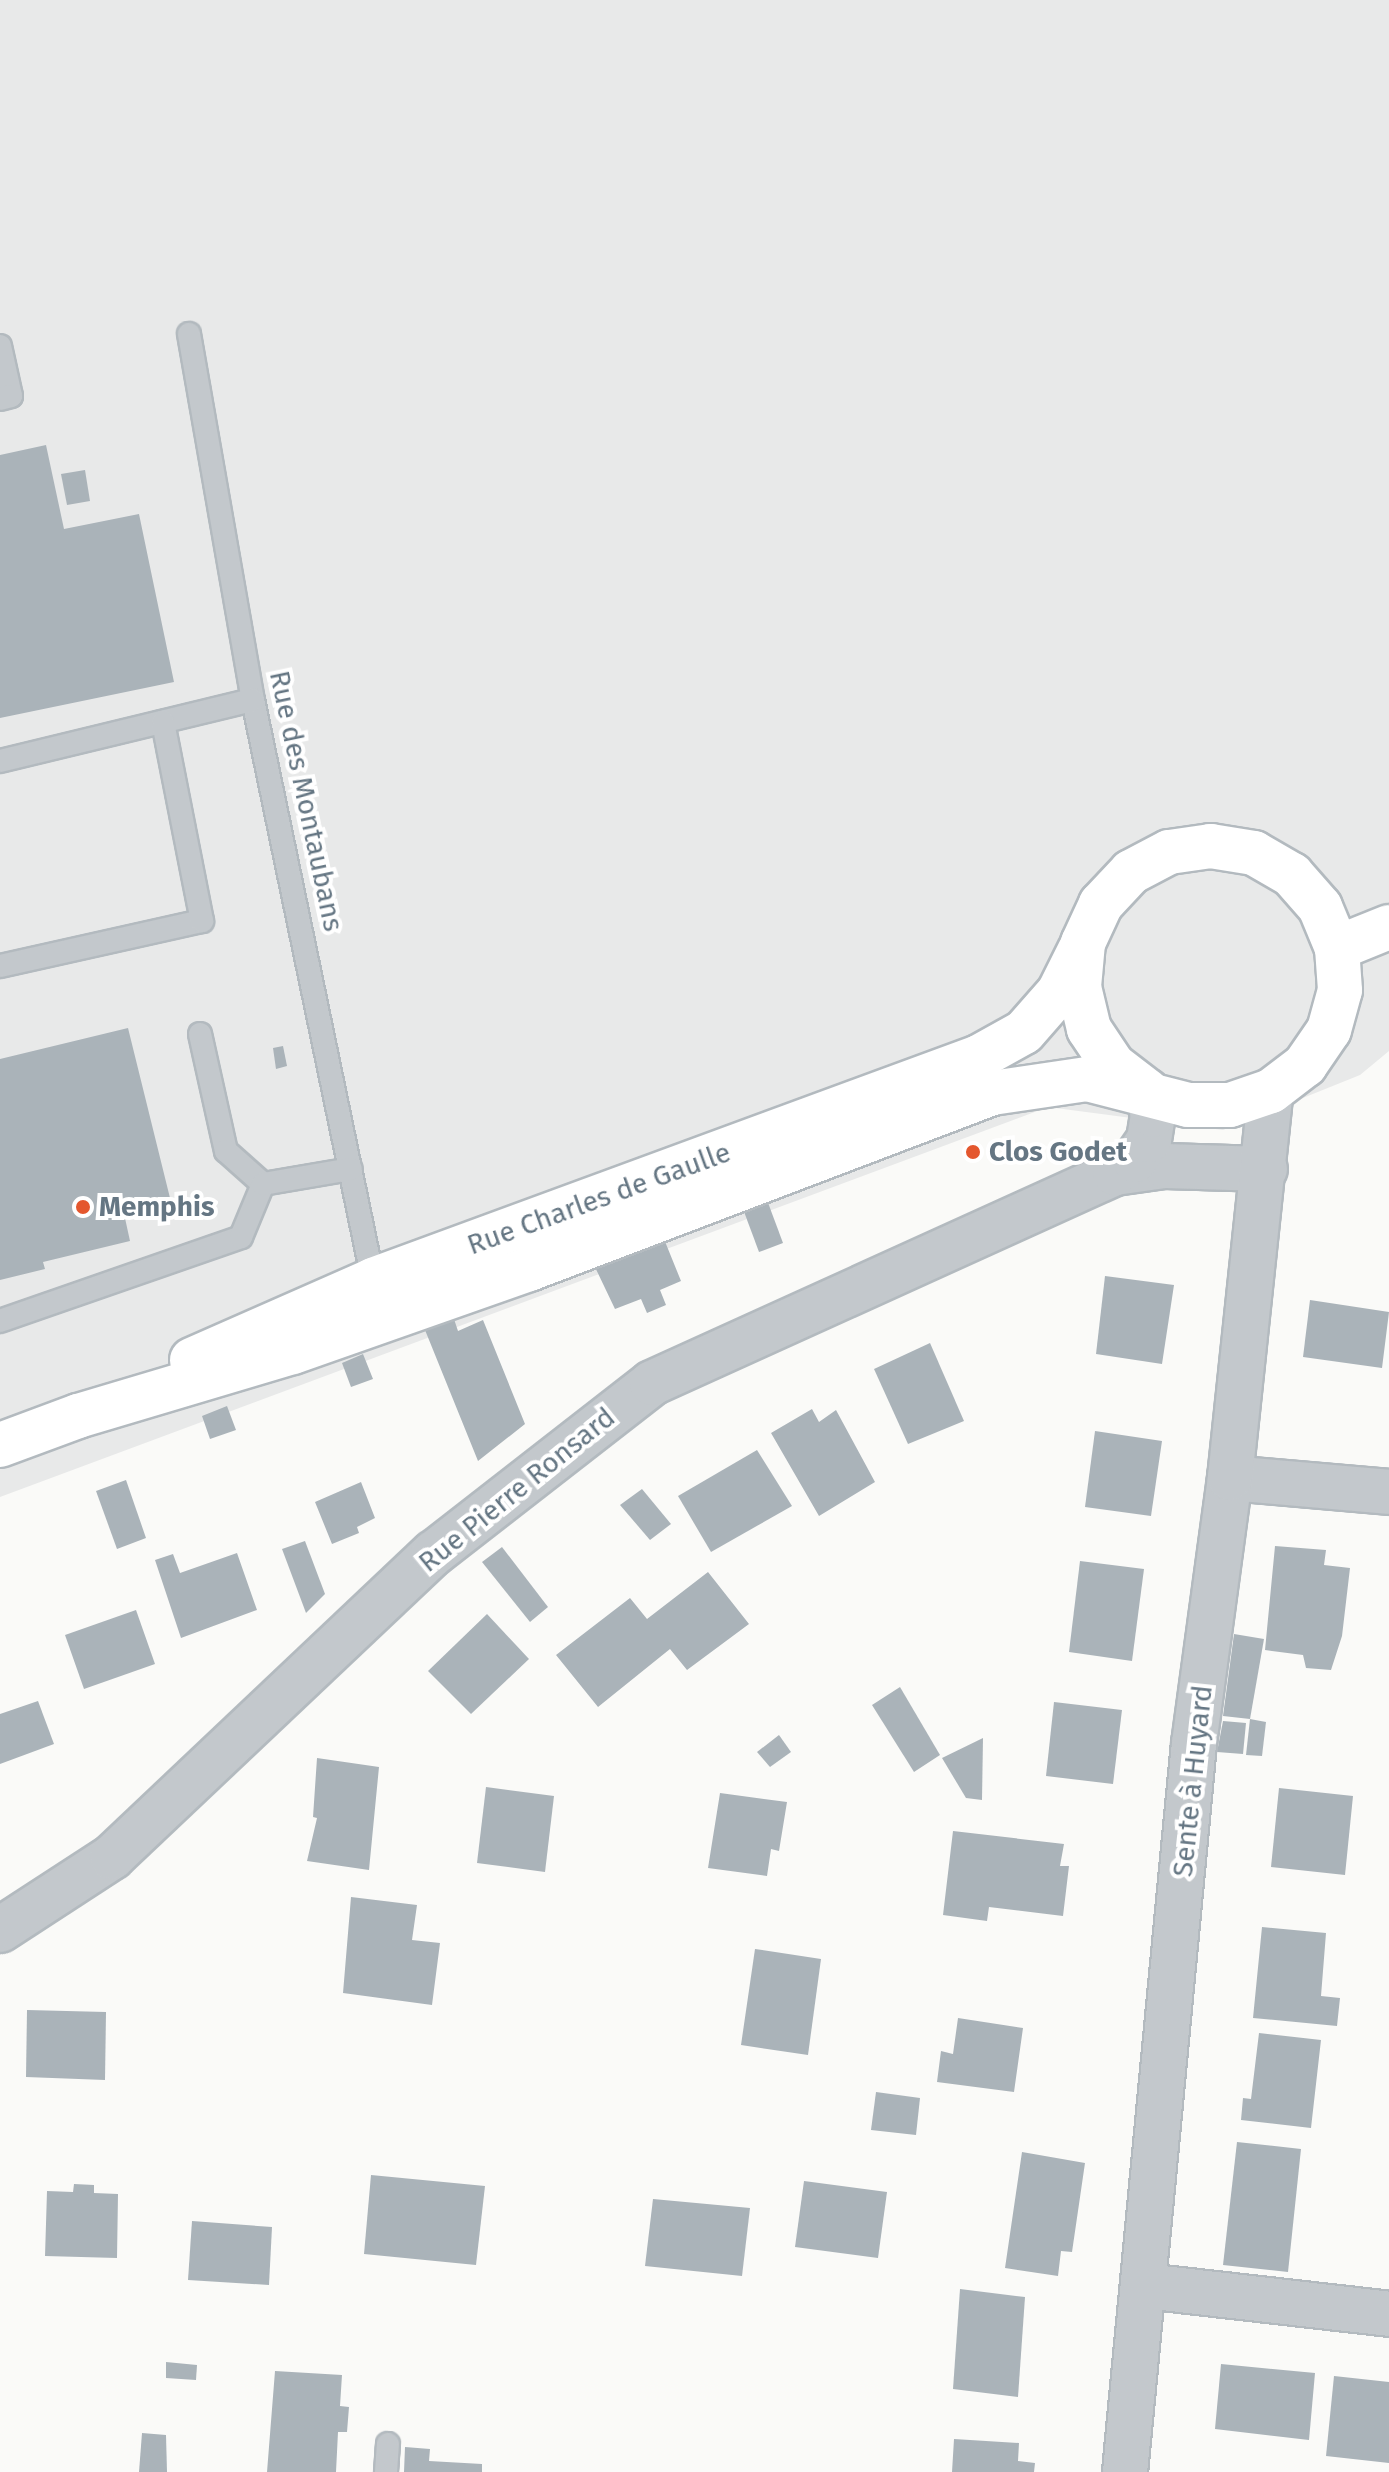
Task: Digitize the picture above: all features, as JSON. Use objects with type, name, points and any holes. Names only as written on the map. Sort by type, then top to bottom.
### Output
[{"type":"street","points":[[1211,846],[1254,853],[1292,875],[1320,907],[1337,948],[1340,990],[1329,1030],[1305,1065],[1271,1091],[1230,1105],[1188,1105],[1147,1091],[1113,1065],[1089,1029],[1079,987],[1083,943],[1101,904],[1131,872],[1169,852],[1211,846]]},
{"type":"street","points":[[1337,948],[1389,927]]},
{"type":"street","name":"Rue Charles de Gaulle","points":[[78,1416],[280,1317],[979,1057],[1024,1032],[1059,992],[1083,943]]},
{"type":"street","name":"Rue Charles de Gaulle","points":[[0,1445],[78,1416],[338,1337],[992,1093],[1087,1079],[1147,1091]]},
{"type":"street","name":"Rue Pierre Ronsard","points":[[0,1930],[112,1857],[434,1553],[652,1383],[1115,1173],[1135,1160],[1149,1140],[1153,1115],[1147,1091]]},
{"type":"street","name":"Sente à Huyard","points":[[1125,2472],[1194,1744],[1230,1478],[1271,1091]]},
{"type":"street","name":"Rue Pierre Ronsard","points":[[1115,1173],[1177,1165],[1265,1169]]},
{"type":"street","points":[[1230,1478],[1389,1492]]},
{"type":"street","points":[[1145,2286],[1389,2314]]},
{"type":"lane","name":"Rue des Montaubans","points":[[189,334],[253,700],[373,1280]]},
{"type":"lane","points":[[0,346],[11,396],[0,399]]},
{"type":"lane","points":[[0,761],[253,700]]},
{"type":"lane","points":[[0,966],[202,921],[163,722]]},
{"type":"lane","points":[[200,1034],[226,1151],[263,1184]]},
{"type":"lane","points":[[263,1184],[351,1169]]},
{"type":"lane","points":[[0,1321],[241,1237],[263,1184]]},
{"type":"lane","points":[[386,2472],[388,2444]]},
{"type":"shaded area","points":[[0,0],[1389,0],[1389,1051],[1360,1075],[1223,1130],[1048,1107],[0,1497]]},
{"type":"building","points":[[46,445],[64,529],[139,514],[174,682],[0,718],[0,455]]},
{"type":"building","points":[[85,470],[90,501],[67,505],[61,474]]},
{"type":"building","points":[[128,1028],[170,1198],[123,1209],[130,1241],[43,1262],[45,1269],[0,1280],[0,1059]]},
{"type":"building","points":[[283,1046],[287,1066],[276,1069],[273,1048]]},
{"type":"building","points":[[767,1200],[783,1243],[759,1252],[743,1209]]},
{"type":"building","points":[[664,1239],[681,1281],[660,1290],[666,1305],[647,1313],[641,1299],[615,1309],[594,1265]]},
{"type":"building","points":[[1105,1276],[1174,1285],[1162,1364],[1096,1354]]},
{"type":"building","points":[[1310,1300],[1389,1312],[1382,1368],[1303,1357]]},
{"type":"building","points":[[454,1319],[458,1331],[483,1320],[525,1424],[478,1461],[425,1330]]},
{"type":"building","points":[[930,1343],[964,1421],[908,1444],[874,1369]]},
{"type":"building","points":[[363,1354],[373,1379],[351,1387],[342,1363]]},
{"type":"building","points":[[227,1406],[236,1430],[210,1439],[202,1416]]},
{"type":"building","points":[[812,1409],[819,1422],[836,1410],[875,1482],[819,1516],[771,1433]]},
{"type":"building","points":[[1095,1431],[1162,1441],[1151,1516],[1085,1507]]},
{"type":"building","points":[[757,1450],[792,1506],[711,1552],[678,1496]]},
{"type":"building","points":[[126,1480],[146,1538],[117,1549],[96,1491]]},
{"type":"building","points":[[361,1482],[375,1518],[357,1527],[359,1533],[332,1544],[315,1502]]},
{"type":"building","points":[[642,1489],[671,1524],[650,1540],[620,1505]]},
{"type":"building","points":[[305,1541],[325,1594],[306,1613],[282,1549]]},
{"type":"building","points":[[1275,1546],[1326,1550],[1324,1565],[1350,1568],[1342,1636],[1331,1670],[1306,1668],[1303,1655],[1265,1650]]},
{"type":"building","points":[[502,1547],[548,1607],[530,1622],[482,1562]]},
{"type":"building","points":[[237,1553],[257,1610],[181,1638],[155,1560],[173,1554],[180,1573]]},
{"type":"building","points":[[1080,1561],[1144,1569],[1132,1661],[1069,1652]]},
{"type":"building","points":[[708,1572],[749,1624],[687,1670],[670,1649],[598,1707],[556,1655],[630,1598],[647,1619]]},
{"type":"building","points":[[136,1610],[155,1664],[84,1689],[65,1635]]},
{"type":"building","points":[[487,1614],[529,1659],[471,1714],[428,1671]]},
{"type":"building","points":[[1234,1634],[1264,1639],[1250,1719],[1223,1716]]},
{"type":"building","points":[[900,1687],[940,1755],[914,1772],[872,1705]]},
{"type":"building","points":[[38,1701],[54,1744],[0,1764],[0,1714]]},
{"type":"building","points":[[1054,1702],[1122,1710],[1113,1784],[1046,1776]]},
{"type":"building","points":[[1250,1719],[1266,1722],[1262,1756],[1246,1755]]},
{"type":"building","points":[[1223,1721],[1246,1723],[1243,1754],[1217,1752]]},
{"type":"building","points":[[779,1735],[791,1752],[770,1767],[757,1752]]},
{"type":"building","points":[[983,1738],[982,1800],[966,1798],[942,1758]]},
{"type":"building","points":[[317,1758],[379,1767],[369,1870],[307,1861],[317,1818],[313,1817]]},
{"type":"building","points":[[486,1787],[554,1796],[545,1872],[477,1863]]},
{"type":"building","points":[[1279,1788],[1353,1796],[1345,1875],[1271,1867]]},
{"type":"building","points":[[720,1793],[787,1802],[779,1851],[771,1849],[767,1876],[708,1868]]},
{"type":"building","points":[[953,1831],[1064,1844],[1060,1866],[1069,1866],[1063,1916],[989,1907],[987,1921],[943,1915]]},
{"type":"building","points":[[351,1897],[417,1905],[412,1940],[440,1943],[432,2005],[343,1993]]},
{"type":"building","points":[[1262,1927],[1326,1933],[1321,1996],[1340,1998],[1337,2026],[1253,2018]]},
{"type":"building","points":[[755,1949],[821,1959],[808,2055],[741,2045]]},
{"type":"building","points":[[27,2010],[106,2012],[105,2080],[26,2077]]},
{"type":"building","points":[[958,2018],[1023,2028],[1014,2092],[937,2082],[941,2051],[953,2054]]},
{"type":"building","points":[[1259,2033],[1321,2040],[1311,2128],[1241,2120],[1243,2098],[1251,2099]]},
{"type":"building","points":[[876,2092],[920,2098],[916,2135],[871,2130]]},
{"type":"building","points":[[1237,2142],[1301,2149],[1288,2272],[1223,2265]]},
{"type":"building","points":[[1022,2152],[1085,2163],[1072,2252],[1061,2251],[1058,2276],[1005,2268]]},
{"type":"building","points":[[371,2175],[485,2186],[476,2265],[364,2254]]},
{"type":"building","points":[[804,2181],[887,2192],[878,2258],[795,2247]]},
{"type":"building","points":[[74,2184],[94,2185],[94,2193],[118,2194],[117,2258],[45,2256],[47,2191],[73,2192]]},
{"type":"building","points":[[653,2199],[750,2208],[742,2276],[645,2266]]},
{"type":"building","points":[[192,2221],[272,2227],[269,2285],[188,2280]]},
{"type":"building","points":[[960,2289],[1025,2297],[1018,2397],[953,2389]]},
{"type":"building","points":[[166,2362],[197,2365],[196,2380],[166,2378]]},
{"type":"building","points":[[1221,2364],[1315,2373],[1309,2440],[1215,2429]]},
{"type":"building","points":[[275,2371],[342,2375],[340,2406],[349,2407],[347,2432],[338,2432],[336,2472],[267,2472]]},
{"type":"building","points":[[1334,2376],[1389,2382],[1389,2463],[1326,2456]]},
{"type":"building","points":[[142,2433],[166,2435],[167,2472],[139,2472]]},
{"type":"building","points":[[954,2439],[1019,2443],[1018,2461],[1035,2463],[1034,2472],[952,2472]]},
{"type":"building","points":[[405,2447],[430,2449],[429,2461],[482,2464],[482,2472],[404,2472]]},
{"type":"place","name":"Clos Godet","points":[[973,1152]]},
{"type":"place","name":"Memphis","points":[[83,1207]]}]
